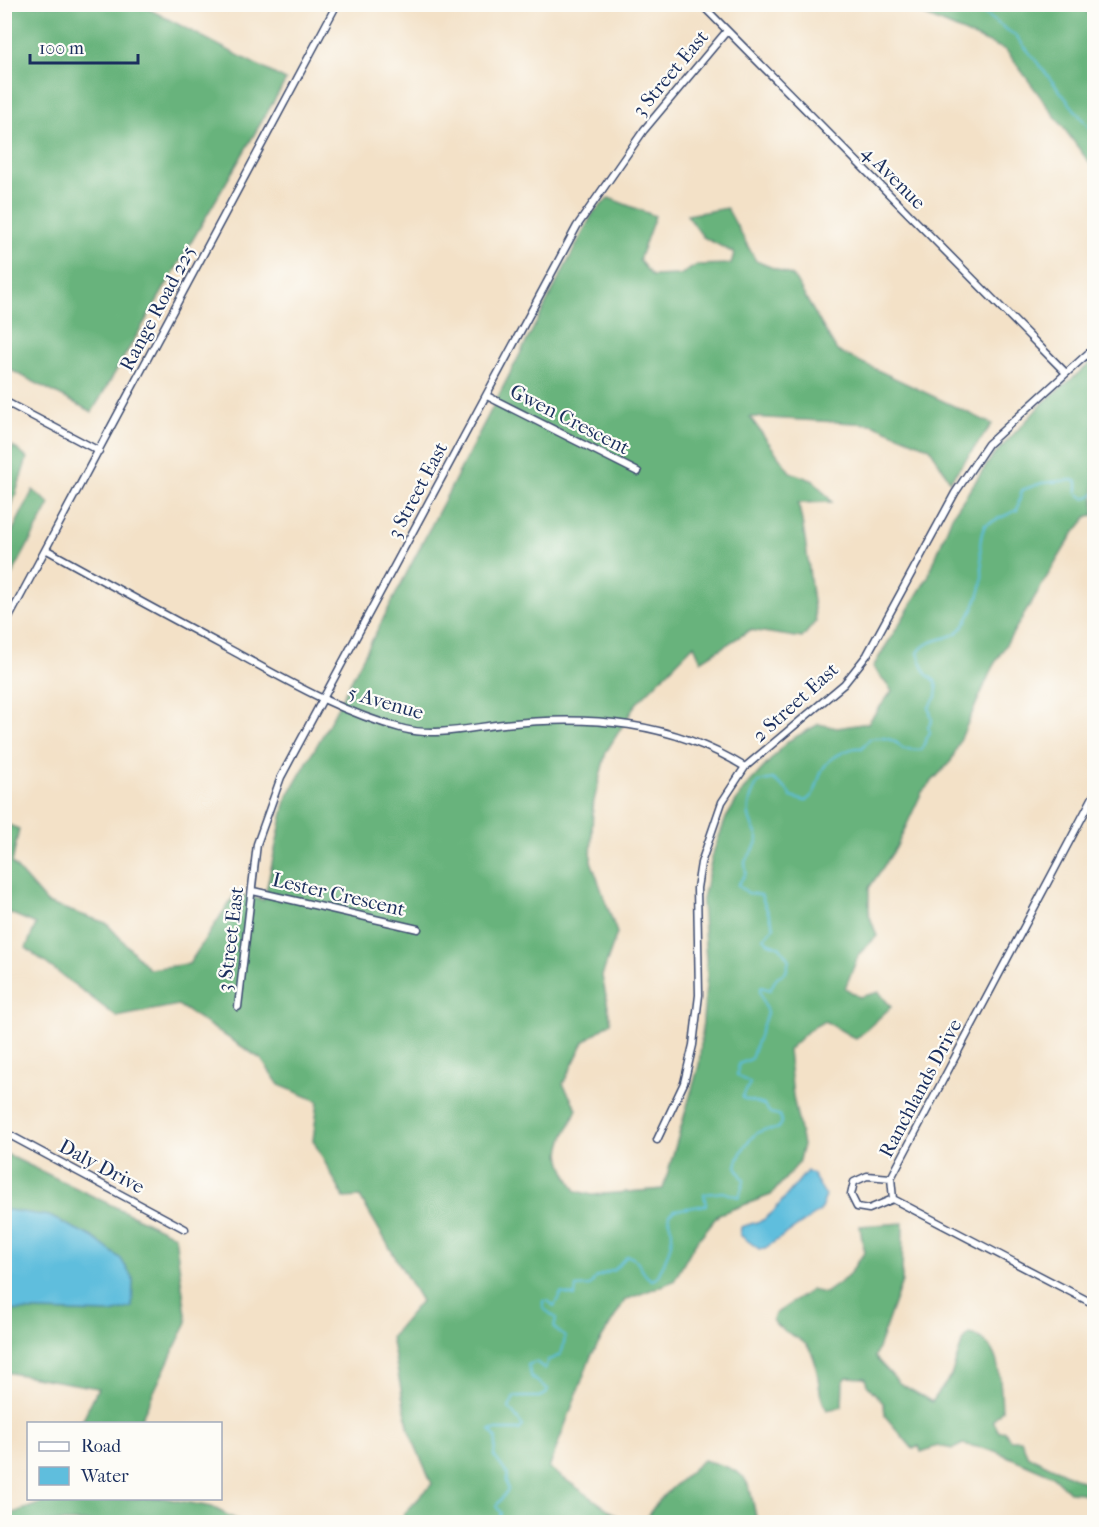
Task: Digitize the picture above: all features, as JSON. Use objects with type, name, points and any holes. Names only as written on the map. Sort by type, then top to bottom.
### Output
[{"type":"street","name":"Range Road 225","points":[[4,627],[337,4]]},
{"type":"street","name":"4 Avenue","points":[[701,4],[726,32],[1065,372]]},
{"type":"street","name":"3 Street East","points":[[238,1007],[261,829],[281,777],[577,226],[601,188],[644,130],[726,32]]},
{"type":"street","name":"2 Street East","points":[[657,1140],[684,1083],[693,1045],[699,995],[697,888],[701,862],[722,802],[745,767],[844,684],[867,655],[973,464],[999,432],[1095,348]]},
{"type":"street","name":"Gwen Crescent","points":[[487,396],[638,472]]},
{"type":"street","points":[[4,401],[99,451]]},
{"type":"street","name":"5 Avenue","points":[[47,550],[322,700],[406,730],[431,732],[577,718],[609,721],[660,730],[729,757],[745,767]]},
{"type":"street","name":"Ranchlands Drive","points":[[893,1199],[891,1178],[1095,795]]},
{"type":"street","name":"Lester Crescent","points":[[253,891],[418,929]]},
{"type":"street","name":"Daly Drive","points":[[4,1132],[185,1229]]},
{"type":"street","points":[[891,1178],[867,1176],[854,1182],[851,1195],[857,1207],[869,1209],[893,1199],[1095,1304]]},
{"type":"green space","points":[[4,5],[141,5],[286,80],[92,412],[5,367]]},
{"type":"green space","points":[[900,5],[1085,5],[1083,8],[1094,19],[1094,169],[1006,50]]},
{"type":"green space","points":[[609,198],[655,216],[639,260],[652,276],[680,275],[697,265],[731,264],[734,253],[703,237],[687,215],[727,208],[756,261],[793,276],[837,351],[992,424],[950,481],[930,448],[872,424],[750,417],[790,472],[814,481],[832,502],[798,503],[816,621],[802,638],[750,630],[701,661],[694,645],[636,704],[606,752],[593,805],[591,861],[617,933],[602,976],[611,1022],[584,1042],[563,1084],[577,1109],[560,1151],[563,1167],[576,1191],[592,1195],[663,1189],[699,1065],[707,974],[702,903],[713,853],[726,818],[743,790],[788,741],[819,724],[837,728],[868,723],[892,691],[873,667],[928,577],[952,516],[992,457],[1044,402],[1094,360],[1094,515],[1088,516],[1071,537],[993,666],[951,761],[922,792],[896,848],[869,888],[869,914],[877,936],[859,954],[845,988],[859,997],[879,992],[891,1007],[856,1039],[825,1021],[810,1029],[788,1050],[793,1096],[803,1145],[798,1164],[771,1195],[719,1214],[694,1245],[674,1281],[625,1300],[591,1356],[549,1468],[626,1522],[402,1522],[404,1514],[432,1484],[409,1431],[391,1337],[421,1301],[360,1197],[344,1198],[313,1140],[318,1101],[279,1085],[261,1059],[178,1005],[117,1017],[26,948],[36,924],[5,911],[4,823],[19,829],[12,863],[47,903],[106,923],[149,969],[189,964],[235,894],[264,900],[286,799],[325,731],[593,213]]},
{"type":"green space","points":[[13,446],[27,458],[5,528],[5,463]]},
{"type":"green space","points":[[33,490],[50,504],[5,588],[5,546]]},
{"type":"green space","points":[[4,1153],[175,1236],[187,1322],[139,1422],[81,1422],[98,1388],[5,1372]]},
{"type":"green space","points":[[903,1223],[902,1281],[875,1357],[899,1383],[932,1402],[951,1376],[962,1343],[969,1334],[980,1338],[988,1345],[998,1364],[1002,1410],[993,1420],[999,1432],[1005,1431],[1010,1440],[1021,1440],[1028,1456],[1094,1487],[1094,1500],[1082,1493],[1069,1492],[1051,1475],[995,1451],[963,1444],[953,1449],[938,1446],[921,1452],[919,1446],[913,1449],[885,1416],[884,1404],[867,1385],[865,1378],[847,1377],[843,1382],[842,1407],[827,1410],[821,1396],[816,1364],[809,1348],[776,1324],[773,1320],[775,1314],[811,1290],[825,1293],[847,1277],[864,1253],[860,1226]]},
{"type":"green space","points":[[703,1460],[730,1468],[744,1479],[751,1495],[757,1522],[643,1522],[659,1500]]},
{"type":"green space","points":[[43,1500],[175,1500],[212,1507],[241,1522],[5,1522],[5,1516],[44,1502]]},
{"type":"water","points":[[807,1171],[813,1175],[826,1196],[820,1211],[765,1248],[759,1249],[740,1235],[741,1227],[763,1220],[773,1212]]},
{"type":"water","points":[[4,1211],[49,1216],[92,1237],[121,1259],[133,1279],[132,1307],[112,1313],[5,1310]]},
{"type":"waterway","points":[[971,4],[1017,37],[1094,134]]},
{"type":"waterway","points":[[498,1522],[501,1513],[496,1506],[508,1490],[506,1481],[508,1475],[494,1456],[496,1438],[490,1430],[519,1430],[523,1426],[509,1408],[514,1397],[539,1397],[546,1394],[548,1389],[532,1378],[528,1365],[536,1362],[545,1369],[548,1360],[557,1357],[564,1346],[565,1337],[554,1328],[556,1318],[543,1308],[543,1301],[548,1301],[554,1306],[561,1293],[575,1296],[576,1287],[590,1286],[596,1277],[614,1270],[627,1256],[632,1257],[638,1263],[648,1278],[652,1280],[657,1278],[672,1239],[669,1214],[675,1210],[706,1205],[704,1194],[723,1192],[739,1197],[744,1181],[736,1166],[742,1151],[757,1133],[775,1129],[782,1123],[779,1115],[770,1113],[764,1105],[742,1098],[750,1083],[737,1075],[739,1064],[751,1059],[767,1013],[760,991],[761,987],[770,990],[777,977],[786,972],[789,960],[780,947],[767,942],[764,938],[774,927],[761,895],[748,893],[738,885],[746,873],[745,861],[758,839],[750,820],[749,810],[750,800],[756,786],[759,782],[773,779],[787,790],[791,797],[805,801],[815,790],[826,764],[844,752],[862,748],[870,739],[888,739],[903,749],[921,750],[930,732],[928,727],[932,721],[929,707],[936,697],[937,688],[935,681],[926,674],[918,653],[922,647],[954,634],[965,624],[981,586],[980,546],[985,525],[1017,510],[1022,490],[1042,483],[1073,480],[1077,482],[1077,493],[1085,499],[1094,494]]}]
